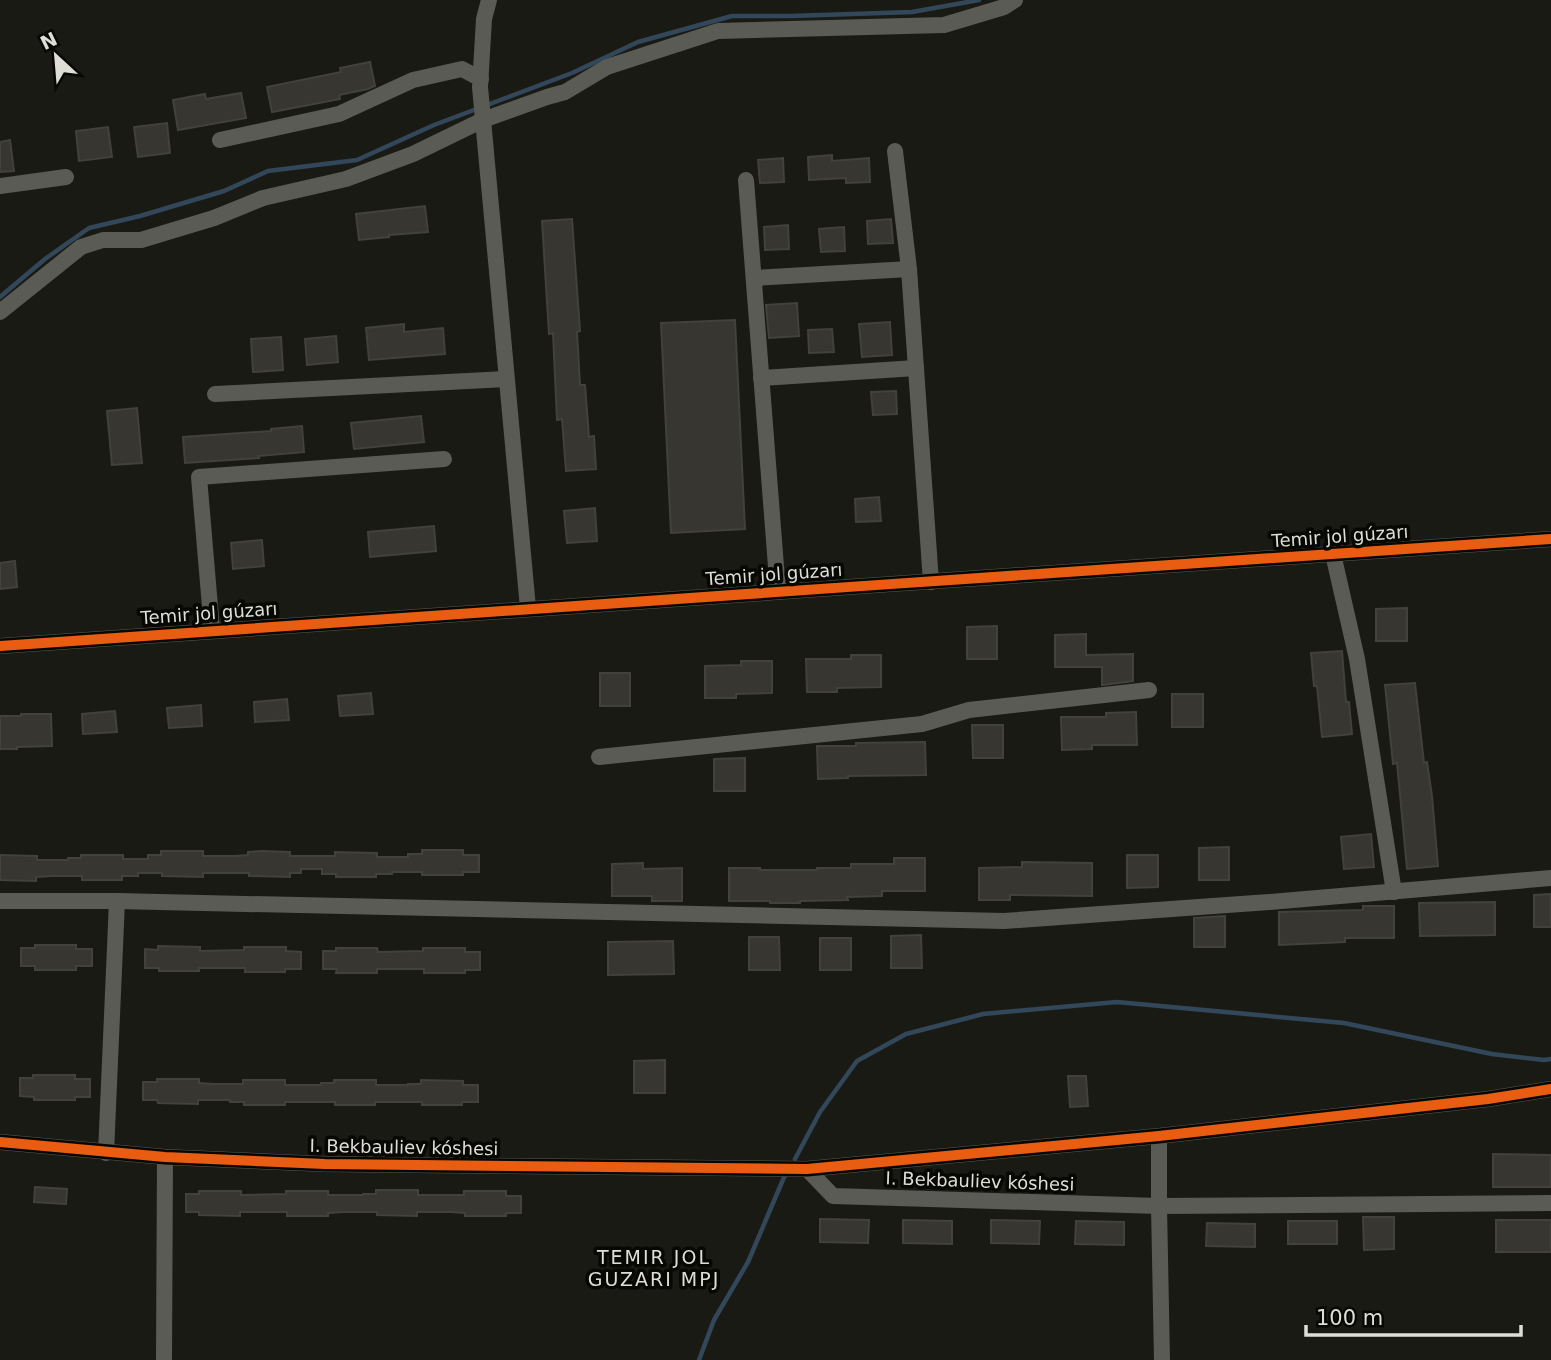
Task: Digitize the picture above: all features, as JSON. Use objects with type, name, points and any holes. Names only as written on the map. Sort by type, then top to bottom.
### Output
[{"type":"street","points":[[489,0],[484,19],[480,83],[528,607]]},
{"type":"street","points":[[0,312],[80,247],[103,240],[141,240],[214,218],[263,198],[346,179],[413,154],[483,120],[565,92],[607,67],[718,31],[944,25],[1004,7],[1015,0]]},
{"type":"street","points":[[220,140],[339,114],[413,80],[462,69],[480,83]]},
{"type":"street","points":[[895,150],[909,270],[932,582]]},
{"type":"street","points":[[0,186],[65,177]]},
{"type":"street","points":[[746,180],[778,592]]},
{"type":"street","points":[[754,278],[909,270]]},
{"type":"street","points":[[761,378],[916,368]]},
{"type":"street","points":[[215,394],[506,379]]},
{"type":"street","points":[[212,630],[200,477],[444,459]]},
{"type":"street","name":"Temir jol gúzarı","points":[[0,646],[528,607],[932,582],[1551,538]]},
{"type":"street","points":[[1334,554],[1357,659],[1394,892]]},
{"type":"street","points":[[599,757],[922,724],[970,710],[1149,690]]},
{"type":"street","points":[[0,901],[117,901],[1004,921],[1551,878]]},
{"type":"street","points":[[106,1153],[117,901]]},
{"type":"street","points":[[807,1169],[1159,1136],[1488,1099],[1551,1089]]},
{"type":"street","points":[[1159,1136],[1162,1360]]},
{"type":"street","name":"I. Bekbauliev kóshesi","points":[[0,1142],[165,1157],[325,1164],[807,1169],[833,1196],[1159,1206],[1551,1202]]},
{"type":"street","points":[[164,1360],[165,1157]]},
{"type":"building","points":[[370,62],[375,86],[339,95],[340,99],[272,112],[267,87],[341,72],[340,68]]},
{"type":"building","points":[[241,93],[246,118],[178,130],[173,100],[205,94],[206,99]]},
{"type":"building","points":[[167,123],[170,153],[138,157],[134,127]]},
{"type":"building","points":[[108,127],[112,157],[79,161],[76,131]]},
{"type":"building","points":[[10,140],[14,171],[0,172],[0,142]]},
{"type":"building","points":[[832,155],[832,161],[869,158],[870,182],[846,183],[846,178],[809,180],[808,157]]},
{"type":"building","points":[[783,158],[784,182],[760,183],[758,160]]},
{"type":"building","points":[[425,206],[428,232],[359,240],[356,214]]},
{"type":"building","points":[[572,219],[580,331],[577,332],[580,385],[585,385],[589,437],[594,436],[596,469],[566,471],[562,419],[557,420],[553,333],[549,334],[542,221]]},
{"type":"building","points":[[891,219],[893,243],[868,244],[867,221]]},
{"type":"building","points":[[788,225],[789,249],[765,250],[764,227]]},
{"type":"building","points":[[844,227],[845,251],[821,252],[819,229]]},
{"type":"building","points":[[797,303],[799,336],[769,338],[766,305]]},
{"type":"building","points":[[735,320],[745,529],[671,533],[661,323]]},
{"type":"building","points":[[890,322],[892,355],[862,357],[859,324]]},
{"type":"building","points":[[404,324],[404,332],[443,328],[445,354],[369,360],[366,328]]},
{"type":"building","points":[[832,329],[834,352],[809,353],[808,330]]},
{"type":"building","points":[[336,336],[338,362],[307,365],[305,339]]},
{"type":"building","points":[[281,337],[283,370],[253,372],[251,339]]},
{"type":"building","points":[[896,391],[897,414],[873,415],[871,392]]},
{"type":"building","points":[[137,408],[142,463],[112,465],[107,411]]},
{"type":"building","points":[[421,416],[424,442],[354,449],[351,423]]},
{"type":"building","points":[[302,426],[304,452],[185,463],[183,437],[271,431]]},
{"type":"building","points":[[879,497],[881,521],[856,522],[855,499]]},
{"type":"building","points":[[595,508],[597,541],[567,543],[564,511]]},
{"type":"building","points":[[434,526],[436,551],[370,557],[368,532]]},
{"type":"building","points":[[262,540],[264,566],[233,569],[231,543]]},
{"type":"building","points":[[15,561],[17,587],[0,589],[0,563]]},
{"type":"building","points":[[1407,608],[1407,641],[1376,641],[1376,609]]},
{"type":"building","points":[[997,626],[997,659],[967,659],[967,627]]},
{"type":"building","points":[[1086,634],[1086,655],[1133,654],[1133,681],[1102,685],[1102,667],[1055,667],[1055,635]]},
{"type":"building","points":[[1342,651],[1346,702],[1349,702],[1352,734],[1322,737],[1311,653]]},
{"type":"building","points":[[851,655],[881,655],[881,687],[807,692],[806,659],[851,659]]},
{"type":"building","points":[[741,661],[772,661],[772,693],[736,694],[736,698],[705,698],[705,666],[741,665]]},
{"type":"building","points":[[600,673],[630,673],[630,706],[600,706]]},
{"type":"building","points":[[1415,683],[1424,763],[1427,762],[1432,796],[1438,866],[1407,869],[1397,763],[1393,764],[1385,685]]},
{"type":"building","points":[[371,693],[373,714],[340,716],[338,696]]},
{"type":"building","points":[[1172,694],[1203,694],[1203,727],[1172,727]]},
{"type":"building","points":[[287,699],[289,720],[255,722],[254,702]]},
{"type":"building","points":[[201,705],[202,726],[169,728],[167,708]]},
{"type":"building","points":[[115,711],[117,732],[83,734],[82,714]]},
{"type":"building","points":[[1136,712],[1137,745],[1092,745],[1092,749],[1062,750],[1061,717],[1106,717],[1106,713]]},
{"type":"building","points":[[51,714],[52,746],[0,749],[0,716]]},
{"type":"building","points":[[972,725],[1003,725],[1003,758],[973,758]]},
{"type":"building","points":[[925,742],[926,775],[818,779],[817,746]]},
{"type":"building","points":[[745,758],[745,791],[714,791],[714,759]]},
{"type":"building","points":[[1371,834],[1374,867],[1344,869],[1341,837]]},
{"type":"building","points":[[1229,847],[1229,880],[1199,880],[1199,848]]},
{"type":"building","points":[[422,850],[463,850],[463,855],[479,855],[479,872],[463,872],[463,875],[422,875],[422,872],[392,872],[376,874],[376,877],[336,877],[336,874],[322,874],[322,869],[301,869],[301,873],[290,873],[290,877],[249,876],[249,873],[203,873],[203,877],[138,873],[138,876],[122,876],[122,880],[82,880],[82,876],[52,876],[36,877],[36,881],[0,880],[0,855],[37,856],[37,860],[68,860],[81,858],[81,855],[123,855],[123,859],[148,859],[148,855],[161,855],[161,851],[203,851],[203,856],[235,856],[262,851],[290,852],[290,856],[335,856],[335,852],[377,853],[377,857],[408,857],[408,854],[422,854]]},
{"type":"building","points":[[1127,855],[1158,855],[1158,887],[1127,888]]},
{"type":"building","points":[[894,858],[925,858],[925,891],[882,891],[882,896],[800,903],[729,901],[729,868],[851,868],[851,864],[894,864]]},
{"type":"building","points":[[1022,862],[1092,863],[1092,896],[1010,895],[1010,900],[979,900],[979,868],[1022,867]]},
{"type":"building","points":[[643,863],[643,869],[682,868],[682,901],[652,901],[652,896],[612,896],[612,864]]},
{"type":"building","points":[[1551,894],[1551,927],[1534,927],[1534,895]]},
{"type":"building","points":[[1495,902],[1495,935],[1420,936],[1419,903]]},
{"type":"building","points":[[1363,906],[1394,906],[1394,938],[1345,938],[1345,942],[1279,945],[1279,912],[1363,910]]},
{"type":"building","points":[[1225,916],[1225,947],[1194,947],[1194,918]]},
{"type":"building","points":[[921,935],[922,968],[891,968],[891,936]]},
{"type":"building","points":[[749,937],[779,937],[780,970],[749,970]]},
{"type":"building","points":[[820,938],[851,938],[851,970],[820,970]]},
{"type":"building","points":[[673,941],[674,974],[608,975],[608,942]]},
{"type":"building","points":[[35,945],[76,945],[76,949],[92,949],[92,966],[76,966],[76,970],[35,970],[35,966],[21,966],[21,948],[35,948]]},
{"type":"building","points":[[158,946],[200,947],[200,951],[286,947],[286,951],[301,952],[301,969],[285,969],[285,972],[245,972],[245,968],[159,971],[159,968],[145,968],[145,949],[158,950]]},
{"type":"building","points":[[336,948],[377,948],[378,952],[465,948],[465,952],[480,952],[480,970],[465,970],[465,973],[424,973],[424,969],[377,969],[377,973],[336,973],[337,969],[323,969],[323,951],[336,951]]},
{"type":"building","points":[[665,1060],[665,1093],[634,1093],[634,1061]]},
{"type":"building","points":[[33,1075],[75,1075],[75,1079],[90,1079],[90,1097],[75,1097],[75,1100],[34,1100],[34,1097],[20,1096],[20,1078],[33,1078]]},
{"type":"building","points":[[1068,1076],[1086,1076],[1088,1106],[1070,1107]]},
{"type":"building","points":[[157,1079],[199,1079],[199,1083],[214,1084],[243,1084],[243,1080],[285,1080],[285,1085],[321,1085],[334,1083],[334,1080],[376,1080],[376,1085],[421,1084],[421,1080],[463,1081],[463,1085],[478,1085],[478,1102],[462,1102],[462,1105],[422,1105],[422,1102],[335,1105],[335,1102],[285,1102],[285,1105],[244,1105],[244,1102],[230,1100],[198,1100],[198,1104],[143,1100],[143,1082],[157,1082]]},
{"type":"building","points":[[1493,1154],[1551,1155],[1551,1187],[1493,1187]]},
{"type":"building","points":[[35,1187],[67,1189],[66,1204],[34,1202]]},
{"type":"building","points":[[376,1190],[418,1190],[418,1195],[506,1191],[506,1196],[521,1196],[521,1213],[506,1213],[506,1216],[465,1216],[465,1213],[417,1212],[417,1216],[343,1212],[328,1213],[328,1216],[287,1216],[287,1212],[240,1212],[240,1216],[186,1212],[186,1194],[199,1194],[199,1191],[241,1191],[241,1195],[328,1191],[328,1195],[363,1195],[376,1194]]},
{"type":"building","points":[[1363,1217],[1394,1217],[1394,1249],[1364,1250]]},
{"type":"building","points":[[820,1219],[869,1220],[868,1243],[820,1242]]},
{"type":"building","points":[[903,1220],[952,1221],[952,1244],[903,1243]]},
{"type":"building","points":[[991,1220],[1040,1221],[1039,1244],[991,1243]]},
{"type":"building","points":[[1496,1220],[1551,1220],[1551,1252],[1496,1252]]},
{"type":"building","points":[[1076,1221],[1124,1222],[1124,1245],[1075,1244]]},
{"type":"building","points":[[1288,1221],[1337,1221],[1337,1244],[1288,1244]]},
{"type":"building","points":[[1207,1223],[1255,1224],[1255,1247],[1206,1246]]},
{"type":"waterway","points":[[0,297],[45,259],[89,228],[224,191],[268,171],[357,160],[434,125],[572,73],[638,42],[732,16],[912,12],[979,0]]},
{"type":"waterway","points":[[795,1159],[820,1112],[857,1061],[906,1034],[983,1014],[1117,1002],[1344,1023],[1492,1054],[1551,1059]]},
{"type":"waterway","points":[[699,1360],[714,1320],[748,1262],[785,1175]]},
{"type":"cycle path","points":[[0,646],[1551,539]]},
{"type":"cycle path","points":[[0,1142],[165,1157],[325,1164],[807,1169],[1159,1136],[1488,1099],[1551,1089]]},
{"type":"district","name":"TEMIR JOL GUZARI MPJ","points":[[654,1268]]}]
